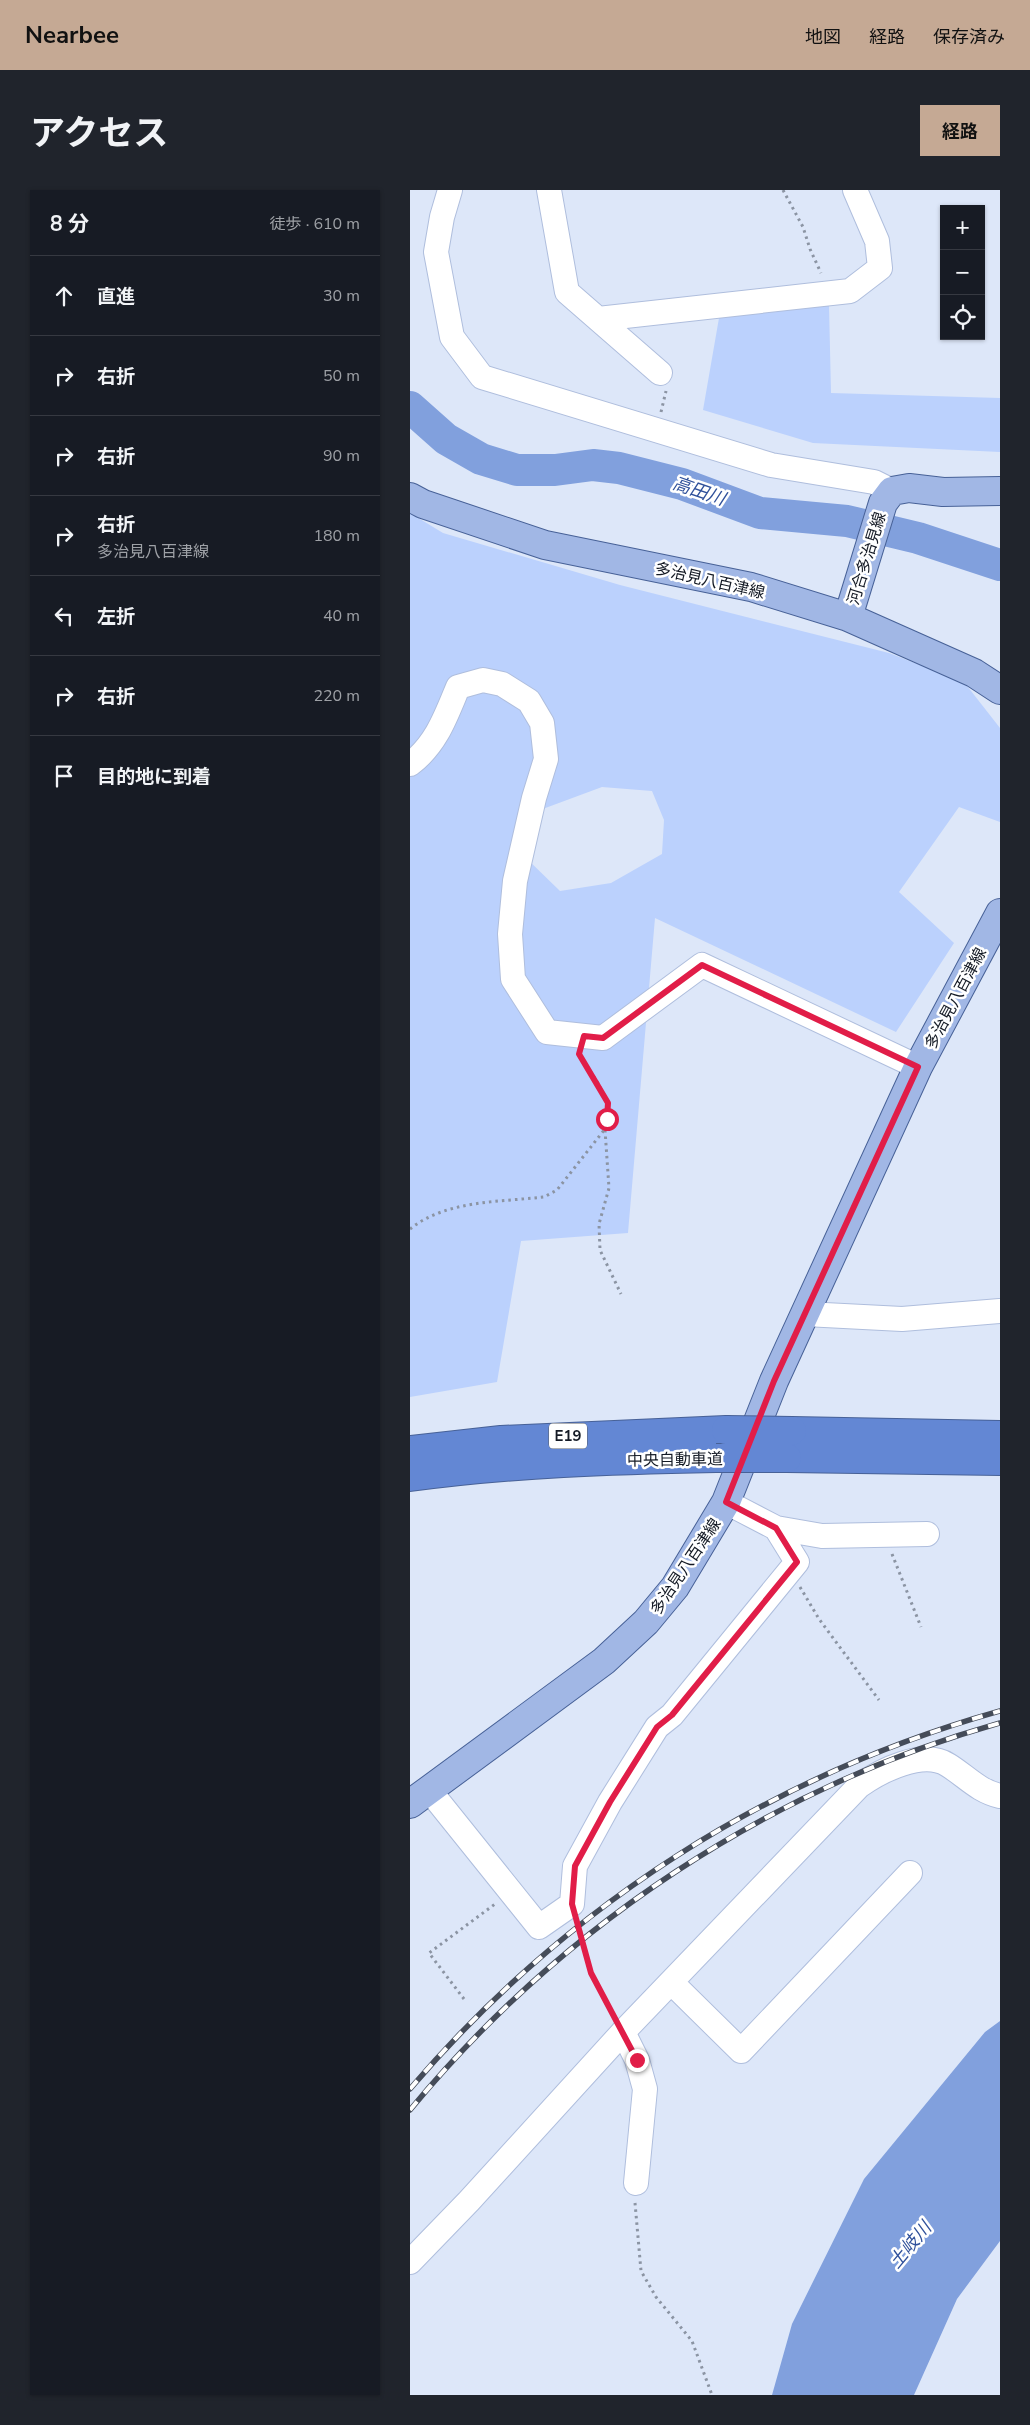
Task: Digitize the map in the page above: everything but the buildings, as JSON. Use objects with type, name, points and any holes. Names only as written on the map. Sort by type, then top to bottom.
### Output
[{"type":"highway","name":"中央自動車道","points":[[410,1450],[510,1439],[726,1430],[1000,1435]]},
{"type":"highway","name":"中央自動車道","points":[[410,1477],[573,1462],[716,1458],[1000,1461]]},
{"type":"main road","name":"河合多治見線","points":[[848,617],[887,497],[909,488],[943,492],[1000,491]]},
{"type":"main road","name":"多治見八百津線","points":[[410,497],[423,504],[545,545],[751,587],[848,617],[974,673],[1000,690]]},
{"type":"main road","name":"多治見八百津線","points":[[420,1797],[604,1661],[646,1622],[675,1587],[726,1502],[774,1381],[918,1067],[1000,913]]},
{"type":"street","points":[[450,190],[442,217],[436,252],[452,337],[482,376],[771,465],[874,482],[887,497]]},
{"type":"street","points":[[549,190],[567,292],[660,373]]},
{"type":"street","points":[[598,320],[850,291],[880,268],[877,242],[855,190]]},
{"type":"street","points":[[410,764],[424,754],[440,730],[458,687],[484,680],[502,684],[529,701],[542,724],[546,759],[534,798],[515,881],[510,934],[513,979],[547,1032],[603,1038],[702,965],[918,1067]]},
{"type":"street","points":[[805,1314],[902,1319],[1000,1311]]},
{"type":"street","points":[[726,1502],[776,1528],[822,1536],[927,1534]]},
{"type":"street","points":[[420,1797],[511,1892],[539,1927],[572,1904],[575,1866],[610,1802],[657,1727],[672,1715],[797,1562],[776,1528]]},
{"type":"street","points":[[410,2262],[470,2201],[623,2032],[859,1786],[879,1772],[927,1758],[947,1764],[970,1783],[1000,1796]]},
{"type":"street","points":[[672,1983],[741,2051],[910,1873]]},
{"type":"street","points":[[623,2032],[637,2060],[645,2089],[636,2183]]},
{"type":"path","points":[[783,190],[803,227],[810,249],[830,293]]},
{"type":"path","points":[[660,373],[666,392],[660,414],[664,422],[662,432]]},
{"type":"path","points":[[584,1036],[579,1054],[608,1103],[605,1129],[609,1188],[599,1224],[600,1250],[621,1294]]},
{"type":"path","points":[[410,1229],[423,1218],[456,1207],[544,1197],[557,1190],[605,1129]]},
{"type":"path","points":[[884,1535],[921,1627]]},
{"type":"path","points":[[790,1570],[819,1619],[879,1700]]},
{"type":"path","points":[[464,1999],[429,1953],[511,1892]]},
{"type":"path","points":[[572,1904],[591,1973],[623,2032]]},
{"type":"path","points":[[636,2183],[635,2204],[641,2271],[656,2297],[692,2341],[712,2395]]},
{"type":"shaded area","points":[[829,305],[831,393],[1000,398],[1000,452],[813,443],[703,410],[719,318]]},
{"type":"shaded area","points":[[410,513],[443,533],[620,585],[889,653],[964,682],[1000,728],[1000,822],[959,807],[899,892],[954,943],[896,1032],[655,918],[628,1233],[521,1241],[497,1382],[410,1397]],"holes":[[[602,787],[652,791],[664,820],[662,854],[611,883],[560,891],[524,856],[540,810]]]},
{"type":"water","name":"土岐川","points":[[1000,2021],[1000,2241],[957,2299],[914,2395],[772,2395],[792,2324],[864,2179],[985,2032]]},
{"type":"waterway","name":"高田川","points":[[410,407],[446,439],[481,459],[517,470],[555,470],[593,465],[619,468],[682,484],[760,513],[847,521],[918,538],[1000,565]]},
{"type":"railway","points":[[410,2089],[471,2023],[536,1962],[604,1906],[677,1856],[753,1811],[832,1772],[915,1738],[1000,1711]]},
{"type":"railway","points":[[410,2110],[470,2043],[534,1981],[603,1924],[675,1872],[752,1825],[832,1785],[915,1751],[1000,1723]]},
{"type":"route","points":[[607,1119],[608,1103],[601,1087],[579,1054],[584,1036],[603,1038],[702,965],[918,1067],[774,1381],[726,1502],[776,1528],[797,1562],[672,1715],[657,1727],[610,1802],[575,1866],[572,1904],[591,1973],[637,2060]]}]
